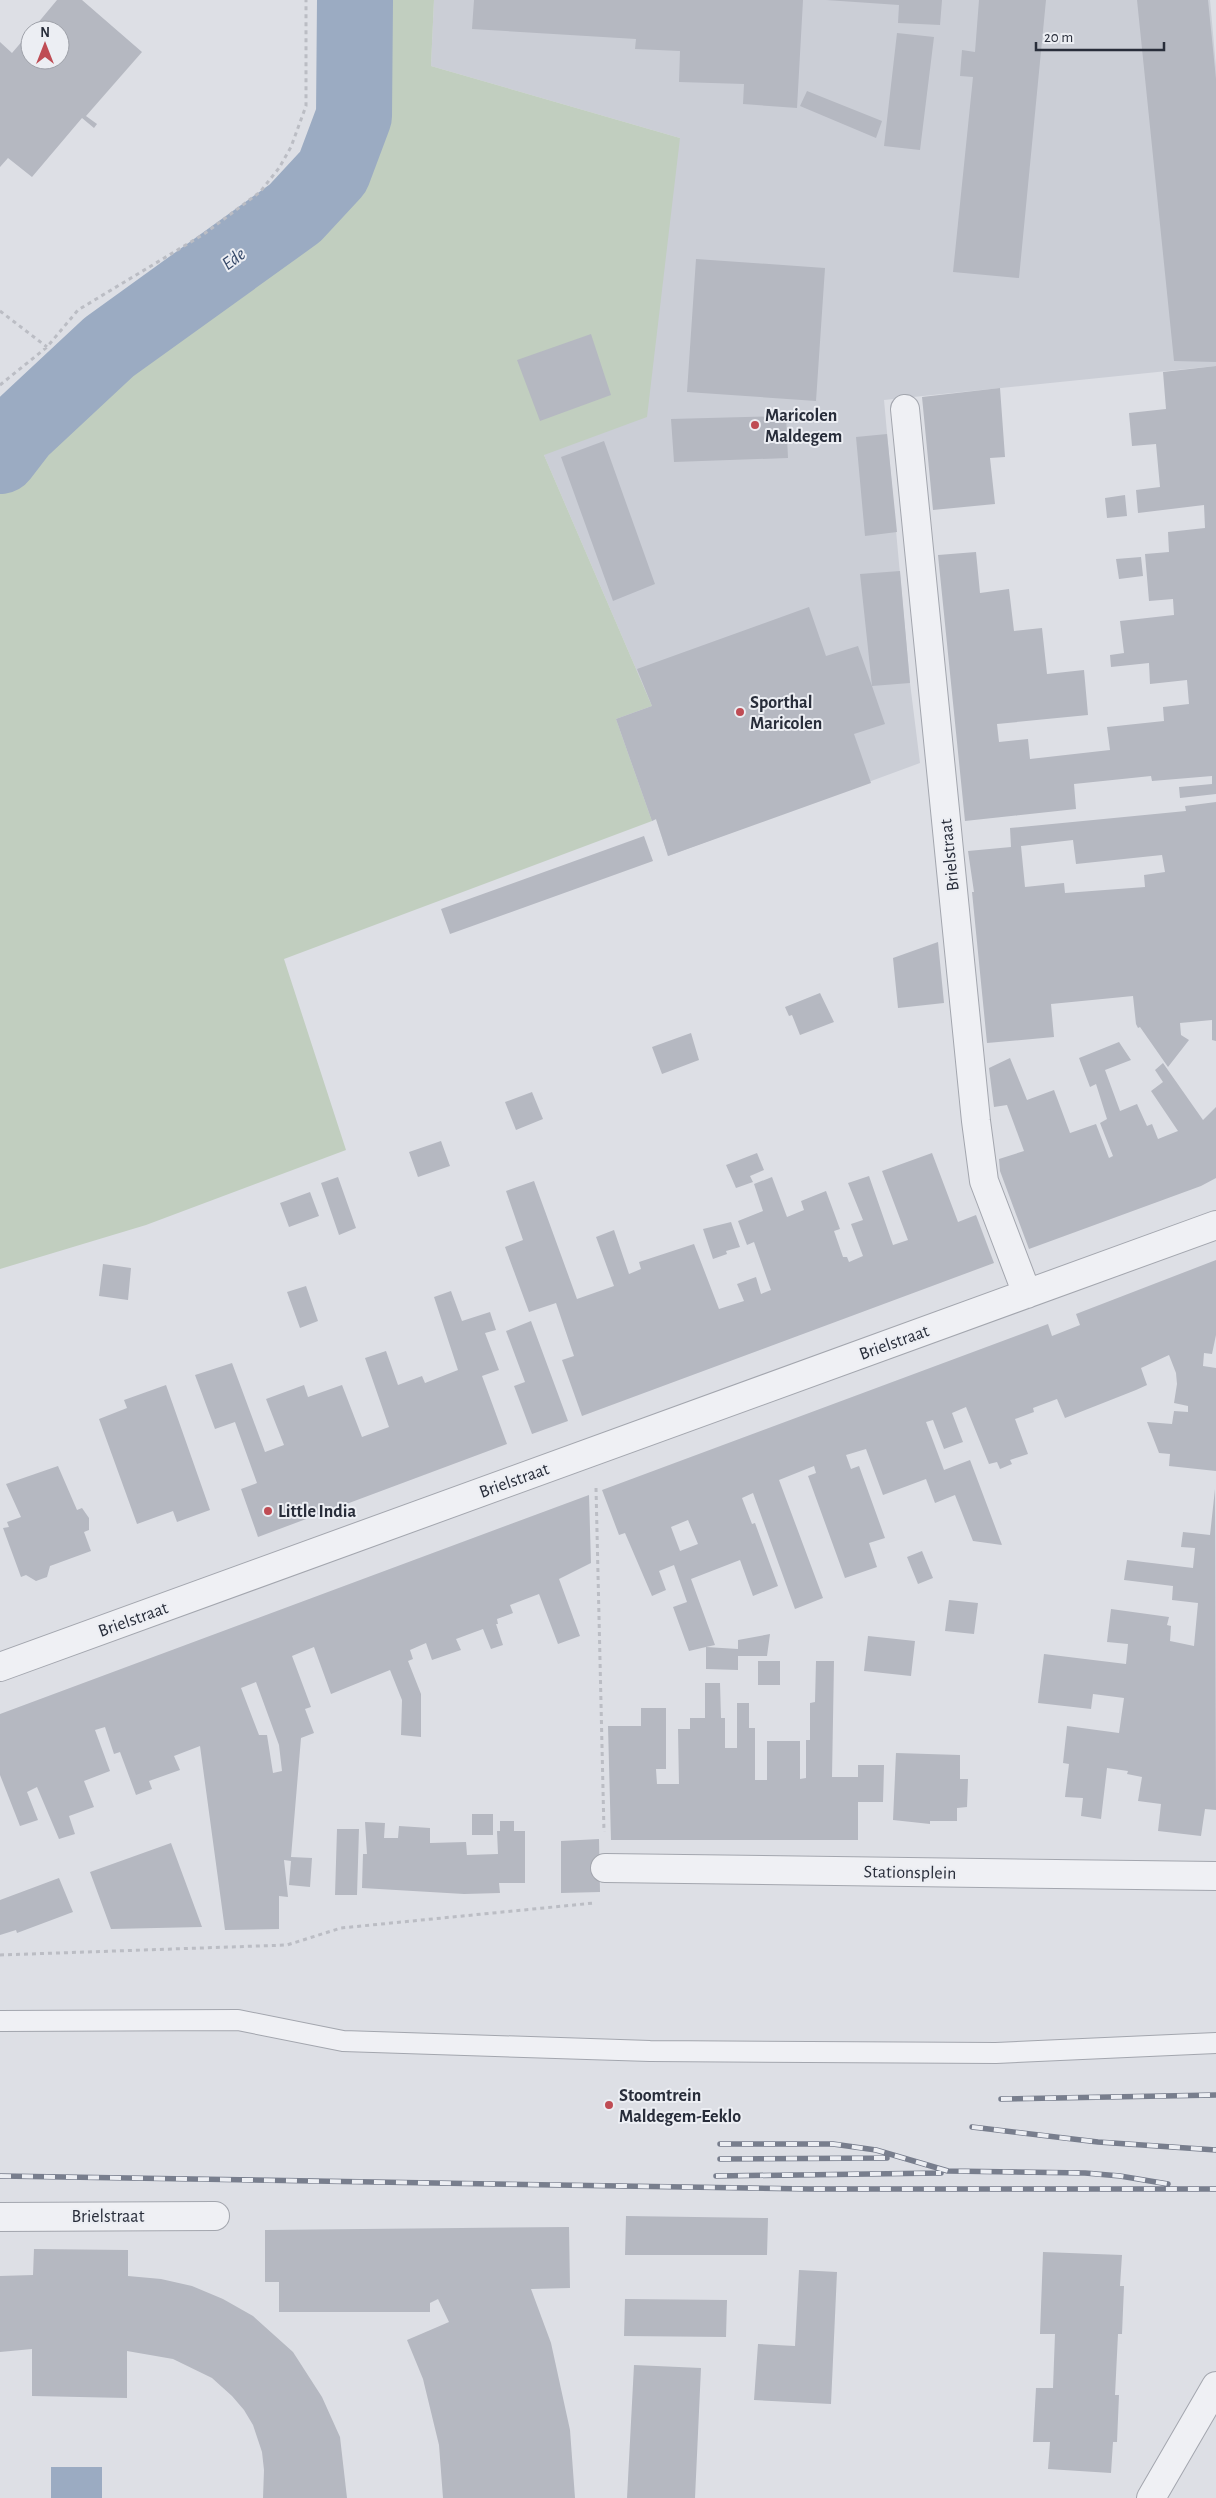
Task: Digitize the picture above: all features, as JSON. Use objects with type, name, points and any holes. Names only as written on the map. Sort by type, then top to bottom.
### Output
[{"type":"street","name":"Brielstraat","points":[[905,409],[976,1121],[984,1181],[1027,1294]]},
{"type":"street","name":"Brielstraat","points":[[0,1667],[1216,1225]]},
{"type":"street","name":"Stationsplein","points":[[616,1868],[1216,1876]]},
{"type":"street","name":"Brielstraat","points":[[0,2217],[215,2216]]},
{"type":"street","points":[[1151,2498],[1216,2386]]},
{"type":"lane","points":[[0,2020],[238,2020],[343,2040],[650,2051],[996,2053],[1216,2043]]},
{"type":"path","points":[[0,385],[47,347],[78,310],[204,234],[260,192],[279,168],[291,147],[306,106],[306,0]]},
{"type":"path","points":[[0,311],[47,347]]},
{"type":"path","points":[[0,1955],[287,1945],[341,1928],[609,1902],[616,1868],[595,1451]]},
{"type":"shaded area","name":"Maricolen Maldegem","points":[[434,0],[1210,0],[1216,67],[1216,366],[884,400],[910,683],[920,763],[668,856],[656,819],[652,821],[616,719],[652,706],[544,455],[680,138],[431,66]]},
{"type":"green space","points":[[355,0],[434,0],[431,66],[680,138],[647,417],[544,455],[652,706],[616,719],[652,821],[284,959],[346,1150],[146,1225],[0,1269],[0,456],[20,430],[109,347],[295,213],[333,172],[354,116]]},
{"type":"water","points":[[51,2467],[102,2467],[102,2498],[51,2498]]},
{"type":"building","points":[[57,0],[82,0],[142,52],[86,116],[97,124],[94,128],[82,118],[32,177],[8,158],[0,167],[0,42],[12,53],[20,44],[20,70],[70,70],[70,20],[40,20]]},
{"type":"building","points":[[474,0],[803,0],[797,108],[743,104],[744,84],[679,82],[680,51],[635,49],[636,39],[472,29]]},
{"type":"building","points":[[826,0],[942,0],[940,25],[898,23],[899,5]]},
{"type":"building","points":[[979,0],[1046,0],[1019,278],[953,272],[973,77],[960,76],[962,50],[975,52]]},
{"type":"building","points":[[1137,0],[1208,0],[1216,79],[1216,362],[1174,361]]},
{"type":"building","points":[[897,33],[934,37],[920,150],[884,146]]},
{"type":"building","points":[[807,91],[882,121],[876,138],[800,106]]},
{"type":"building","points":[[696,259],[825,268],[816,401],[687,392]]},
{"type":"building","points":[[591,334],[611,395],[540,421],[517,360]]},
{"type":"building","points":[[1216,366],[1216,794],[1180,798],[1179,787],[1212,784],[1212,776],[1152,781],[1151,776],[1074,784],[1076,809],[965,821],[938,555],[976,552],[980,593],[1009,589],[1014,631],[1042,628],[1047,674],[1084,670],[1088,715],[997,724],[999,742],[1028,739],[1030,759],[1110,750],[1107,727],[1164,721],[1163,707],[1189,704],[1187,680],[1150,684],[1149,663],[1111,667],[1110,655],[1124,653],[1120,621],[1174,615],[1173,599],[1149,601],[1145,554],[1169,552],[1168,532],[1205,528],[1204,505],[1138,513],[1136,490],[1160,487],[1156,444],[1132,446],[1129,413],[1166,409],[1163,372]]},
{"type":"building","points":[[1000,388],[1005,457],[990,458],[995,504],[933,510],[922,397]]},
{"type":"building","points":[[786,416],[788,458],[674,462],[671,419]]},
{"type":"building","points":[[887,434],[897,532],[865,536],[856,437]]},
{"type":"building","points":[[604,441],[655,584],[613,601],[561,457]]},
{"type":"building","points":[[1125,495],[1127,516],[1107,518],[1105,498]]},
{"type":"building","points":[[1141,557],[1143,576],[1119,579],[1116,559]]},
{"type":"building","points":[[900,571],[910,683],[872,686],[860,574]]},
{"type":"building","name":"Sporthal Maricolen","points":[[809,607],[826,656],[858,646],[885,724],[854,734],[871,783],[668,856],[656,819],[652,821],[616,719],[652,706],[637,669]]},
{"type":"building","points":[[1216,802],[1216,1041],[1212,1040],[1212,1020],[1180,1023],[1181,1035],[1189,1040],[1168,1067],[1136,1024],[1133,996],[1051,1004],[1054,1037],[987,1043],[972,892],[974,892],[968,851],[1011,847],[1010,828],[1186,811],[1185,806]],"holes":[[[1073,840],[1076,864],[1162,855],[1165,872],[1144,875],[1145,887],[1065,893],[1064,883],[1025,887],[1021,846]]]},
{"type":"building","points":[[644,836],[653,861],[450,934],[441,909]]},
{"type":"building","points":[[938,942],[944,1003],[898,1008],[893,958]]},
{"type":"building","points":[[820,993],[834,1022],[800,1035],[792,1015],[789,1016],[785,1007]]},
{"type":"building","points":[[691,1033],[699,1060],[662,1074],[652,1047]]},
{"type":"building","points":[[1119,1042],[1131,1060],[1105,1070],[1120,1111],[1137,1104],[1147,1126],[1152,1124],[1158,1139],[1178,1131],[1151,1091],[1163,1082],[1155,1070],[1163,1063],[1203,1120],[1216,1107],[1216,1178],[1201,1186],[1029,1249],[1000,1171],[999,1159],[1024,1151],[1007,1105],[994,1107],[989,1068],[1010,1058],[1027,1100],[1054,1090],[1070,1133],[1096,1124],[1109,1158],[1113,1156],[1100,1123],[1107,1119],[1096,1084],[1090,1087],[1079,1058]]},
{"type":"building","points":[[532,1092],[543,1119],[516,1130],[505,1102]]},
{"type":"building","points":[[441,1141],[450,1166],[418,1177],[409,1152]]},
{"type":"building","points":[[757,1153],[764,1170],[750,1176],[753,1182],[736,1188],[726,1165]]},
{"type":"building","points":[[932,1153],[958,1222],[976,1215],[994,1263],[582,1416],[562,1360],[574,1356],[556,1303],[529,1312],[505,1247],[523,1240],[506,1191],[534,1181],[577,1299],[614,1286],[596,1237],[614,1230],[629,1274],[641,1269],[639,1262],[694,1244],[719,1309],[744,1301],[737,1284],[756,1277],[761,1294],[771,1290],[754,1242],[747,1245],[738,1221],[763,1211],[754,1184],[772,1177],[787,1217],[804,1210],[801,1201],[826,1191],[840,1229],[834,1231],[843,1257],[847,1257],[849,1262],[863,1256],[851,1224],[863,1220],[848,1183],[869,1176],[893,1245],[908,1240],[882,1171]]},
{"type":"building","points":[[338,1177],[356,1228],[339,1235],[321,1183]]},
{"type":"building","points":[[310,1192],[319,1216],[289,1227],[280,1203]]},
{"type":"building","points":[[731,1222],[740,1247],[726,1251],[727,1254],[713,1259],[703,1229]]},
{"type":"building","points":[[1216,1260],[1216,1335],[1212,1354],[1204,1353],[1203,1366],[1216,1368],[1216,1471],[1169,1466],[1170,1454],[1159,1453],[1147,1422],[1172,1424],[1174,1411],[1188,1412],[1188,1406],[1174,1403],[1177,1384],[1176,1373],[1169,1355],[1141,1368],[1147,1385],[1136,1390],[1065,1418],[1057,1399],[1033,1408],[1034,1412],[1015,1419],[1028,1454],[1010,1460],[1012,1464],[1000,1469],[997,1462],[989,1464],[966,1407],[952,1413],[963,1442],[944,1449],[933,1420],[926,1422],[944,1470],[970,1460],[1002,1545],[973,1541],[955,1495],[935,1503],[926,1479],[883,1495],[866,1449],[846,1455],[851,1469],[859,1466],[885,1538],[869,1543],[877,1567],[845,1578],[808,1476],[816,1473],[814,1466],[779,1480],[823,1598],[795,1609],[753,1493],[742,1498],[752,1524],[755,1523],[778,1586],[753,1596],[740,1560],[691,1579],[715,1645],[689,1651],[673,1607],[687,1602],[674,1565],[659,1571],[666,1590],[652,1596],[625,1533],[619,1535],[602,1490],[1048,1324],[1052,1336],[1080,1325],[1076,1314]],"holes":[[[688,1520],[698,1544],[680,1551],[671,1527]]]},
{"type":"building","points":[[103,1264],[131,1268],[128,1300],[99,1296]]},
{"type":"building","points":[[306,1286],[318,1321],[300,1328],[287,1292]]},
{"type":"building","points":[[451,1291],[462,1321],[490,1312],[496,1330],[485,1333],[499,1370],[482,1376],[507,1444],[258,1537],[241,1489],[257,1483],[235,1422],[215,1429],[195,1375],[232,1363],[265,1452],[284,1445],[266,1399],[304,1385],[308,1397],[342,1385],[362,1437],[389,1427],[365,1358],[386,1351],[398,1385],[422,1376],[425,1383],[458,1370],[434,1297]]},
{"type":"building","points":[[531,1321],[568,1421],[532,1434],[514,1386],[525,1382],[506,1331]]},
{"type":"building","points":[[166,1385],[210,1510],[177,1522],[173,1511],[137,1524],[99,1419],[127,1408],[124,1400]]},
{"type":"building","points":[[58,1466],[77,1510],[82,1508],[89,1518],[89,1530],[84,1532],[91,1551],[50,1566],[47,1577],[36,1581],[26,1575],[21,1577],[3,1528],[9,1527],[7,1522],[21,1517],[6,1484]]},
{"type":"building","points":[[1215,1489],[1216,1810],[1205,1809],[1201,1836],[1158,1831],[1161,1804],[1138,1801],[1142,1777],[1127,1774],[1128,1771],[1107,1768],[1101,1819],[1081,1816],[1083,1798],[1065,1797],[1069,1764],[1063,1763],[1067,1726],[1119,1733],[1124,1698],[1093,1694],[1091,1709],[1038,1703],[1044,1654],[1126,1664],[1128,1644],[1107,1642],[1111,1609],[1169,1617],[1167,1625],[1171,1626],[1170,1641],[1194,1646],[1198,1603],[1172,1600],[1173,1586],[1124,1580],[1127,1560],[1193,1568],[1195,1548],[1181,1547],[1183,1532],[1210,1535]]},
{"type":"building","points":[[589,1495],[591,1563],[559,1579],[580,1636],[558,1644],[539,1594],[510,1605],[513,1613],[497,1619],[498,1624],[496,1624],[503,1645],[491,1649],[483,1629],[456,1639],[461,1650],[432,1660],[426,1643],[410,1650],[413,1659],[408,1661],[421,1694],[421,1737],[401,1735],[402,1700],[390,1670],[331,1694],[314,1647],[292,1656],[311,1707],[305,1709],[314,1733],[301,1738],[291,1857],[312,1858],[310,1887],[289,1885],[291,1861],[284,1860],[288,1897],[279,1896],[279,1929],[225,1930],[200,1746],[174,1756],[180,1770],[149,1781],[152,1789],[136,1795],[120,1752],[114,1754],[105,1727],[95,1730],[110,1771],[84,1781],[94,1807],[69,1816],[75,1834],[59,1839],[37,1787],[27,1792],[38,1820],[20,1826],[0,1775],[0,1714]],"holes":[[[256,1682],[279,1745],[282,1771],[273,1773],[267,1735],[259,1735],[241,1688]]]},
{"type":"building","points":[[922,1551],[933,1578],[918,1584],[907,1557]]},
{"type":"building","points":[[949,1600],[978,1603],[974,1634],[945,1631]]},
{"type":"building","points":[[770,1634],[767,1656],[738,1656],[738,1670],[706,1669],[706,1647],[738,1649],[738,1640]]},
{"type":"building","points":[[868,1636],[915,1641],[911,1676],[864,1671]]},
{"type":"building","points":[[758,1661],[780,1661],[780,1685],[758,1685]]},
{"type":"building","points":[[816,1661],[834,1661],[832,1777],[858,1777],[858,1765],[884,1765],[883,1802],[858,1802],[858,1840],[611,1840],[608,1726],[641,1726],[641,1708],[666,1708],[666,1769],[656,1769],[657,1784],[679,1784],[678,1729],[690,1729],[690,1718],[705,1718],[705,1683],[720,1683],[721,1718],[725,1718],[725,1748],[737,1748],[737,1703],[749,1703],[749,1728],[755,1728],[755,1780],[767,1780],[767,1741],[800,1741],[800,1779],[806,1778],[806,1740],[810,1740],[810,1703],[815,1702]]},
{"type":"building","points":[[896,1753],[960,1755],[960,1779],[968,1779],[967,1807],[957,1808],[957,1821],[930,1821],[930,1824],[893,1820]]},
{"type":"building","points":[[472,1814],[493,1814],[493,1835],[472,1835]]},
{"type":"building","points":[[500,1821],[514,1821],[514,1831],[525,1831],[525,1883],[499,1883],[500,1893],[464,1894],[362,1888],[363,1854],[367,1854],[365,1822],[385,1823],[384,1838],[398,1838],[399,1826],[430,1828],[430,1843],[466,1842],[467,1855],[498,1854],[497,1831],[500,1831]]},
{"type":"building","points":[[337,1829],[359,1829],[357,1895],[335,1895]]},
{"type":"building","points":[[599,1839],[600,1892],[561,1893],[561,1841]]},
{"type":"building","points":[[171,1843],[202,1927],[111,1929],[90,1872]]},
{"type":"building","points":[[59,1878],[73,1912],[17,1933],[16,1930],[0,1935],[0,1900]]},
{"type":"building","points":[[626,2216],[768,2218],[767,2255],[625,2255]]},
{"type":"building","points":[[569,2227],[570,2288],[531,2289],[551,2343],[570,2430],[575,2498],[443,2498],[439,2445],[423,2379],[407,2340],[449,2322],[438,2299],[430,2303],[430,2312],[279,2312],[279,2282],[265,2282],[265,2230]]},
{"type":"building","points":[[34,2249],[128,2250],[128,2276],[161,2279],[192,2286],[223,2299],[253,2316],[293,2352],[322,2397],[340,2437],[347,2498],[263,2498],[264,2470],[262,2452],[253,2425],[244,2410],[212,2378],[173,2359],[127,2351],[127,2398],[32,2396],[32,2349],[0,2352],[0,2276],[33,2275]]},
{"type":"building","points":[[1043,2252],[1122,2255],[1120,2286],[1124,2286],[1122,2334],[1118,2334],[1115,2395],[1119,2395],[1117,2442],[1113,2442],[1111,2473],[1048,2469],[1050,2442],[1033,2442],[1036,2388],[1053,2388],[1055,2334],[1040,2334]]},
{"type":"building","points":[[799,2270],[837,2272],[831,2404],[754,2400],[758,2344],[795,2346]]},
{"type":"building","points":[[625,2299],[727,2300],[726,2337],[624,2336]]},
{"type":"building","points":[[634,2365],[701,2368],[695,2498],[627,2498]]},
{"type":"waterway","name":"Ede","points":[[0,456],[20,430],[109,347],[295,213],[333,172],[354,116],[355,0]]},
{"type":"railway","points":[[1001,2099],[1216,2095]]},
{"type":"railway","points":[[972,2127],[1098,2142],[1216,2150]]},
{"type":"railway","points":[[720,2144],[833,2144],[876,2150],[948,2171],[1085,2173],[1120,2176],[1168,2184]]},
{"type":"railway","points":[[720,2159],[887,2158]]},
{"type":"railway","points":[[716,2176],[941,2173]]},
{"type":"railway","points":[[0,2176],[809,2189],[1216,2189]]},
{"type":"place","name":"Maricolen Maldegem","points":[[755,425]]},
{"type":"place","name":"Sporthal Maricolen","points":[[740,712]]},
{"type":"place","name":"Little India","points":[[268,1511]]},
{"type":"place","name":"Stoomtrein Maldegem-Eeklo","points":[[609,2105]]}]
